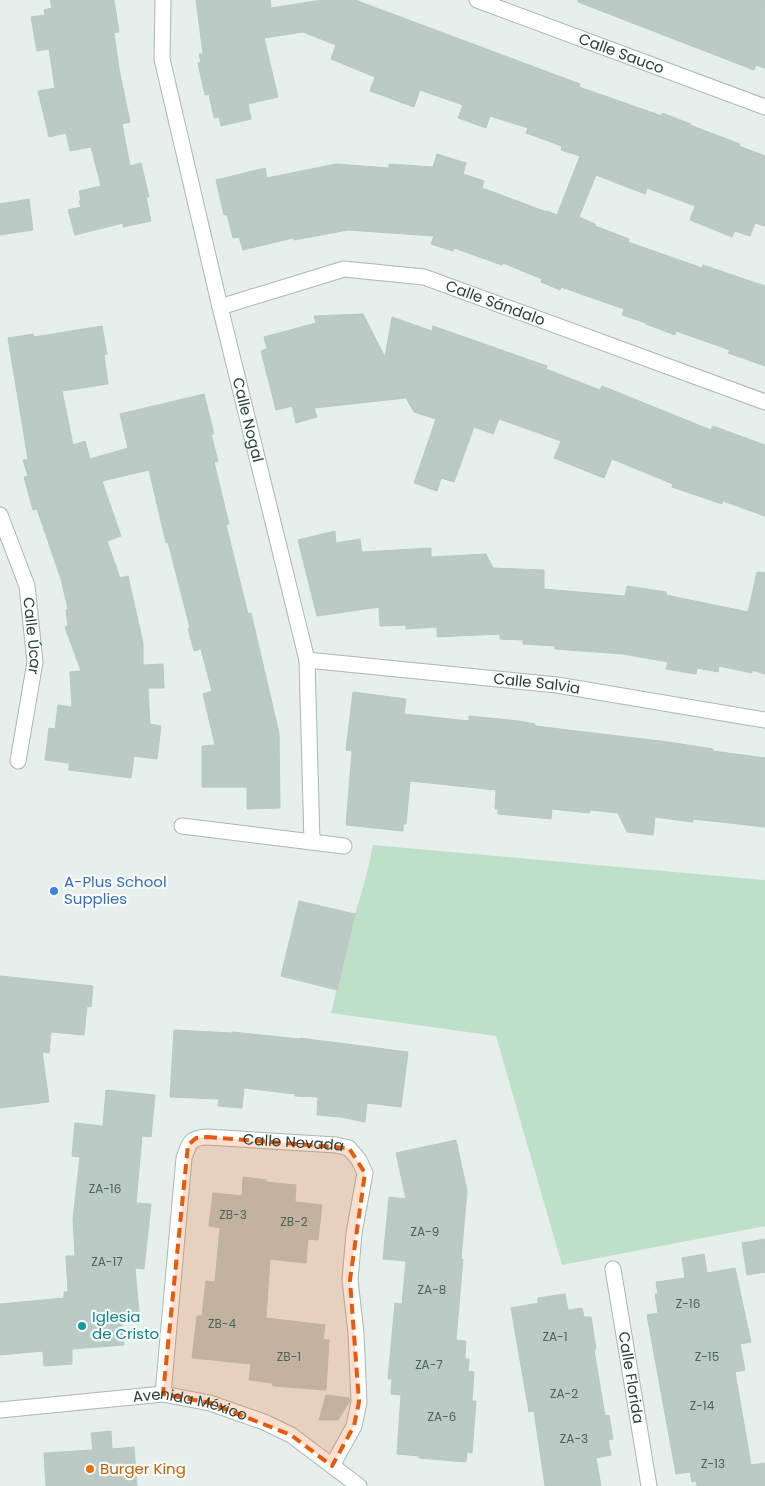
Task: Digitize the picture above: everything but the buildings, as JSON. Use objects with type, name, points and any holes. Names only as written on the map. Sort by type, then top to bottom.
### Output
[{"type":"street","name":"Calle Nogal","points":[[163,0],[162,59],[220,307],[307,660],[312,842]]},
{"type":"street","name":"Calle Sauco","points":[[477,0],[765,107]]},
{"type":"street","name":"Calle Sándalo","points":[[220,307],[344,269],[424,277],[765,402]]},
{"type":"street","name":"Calle Úcar","points":[[0,515],[27,586],[35,662],[18,761]]},
{"type":"street","name":"Calle Salvia","points":[[307,660],[556,686],[765,720]]},
{"type":"street","points":[[182,826],[344,846]]},
{"type":"street","name":"Calle Nevada","points":[[163,1394],[184,1158],[188,1145],[196,1138],[207,1137],[336,1145],[349,1148],[359,1160],[365,1172],[354,1233],[350,1280],[356,1333],[359,1402],[354,1426],[332,1466]]},
{"type":"street","name":"Calle Florida","points":[[613,1269],[649,1486]]},
{"type":"street","name":"Avenida México","points":[[0,1410],[163,1394],[210,1403],[264,1422],[290,1435],[359,1486]]},
{"type":"highlighted area","points":[[207,1137],[349,1148],[365,1173],[350,1280],[359,1402],[354,1426],[332,1466],[291,1435],[210,1403],[163,1394],[188,1145],[196,1138]]},
{"type":"green space","points":[[373,845],[765,880],[765,1226],[562,1265],[496,1036],[331,1013]]},
{"type":"place","name":"A-Plus School Supplies","points":[[54,891]]},
{"type":"place","name":"Iglesia de Cristo","points":[[82,1326]]},
{"type":"place","name":"Burger King","points":[[90,1469]]}]
